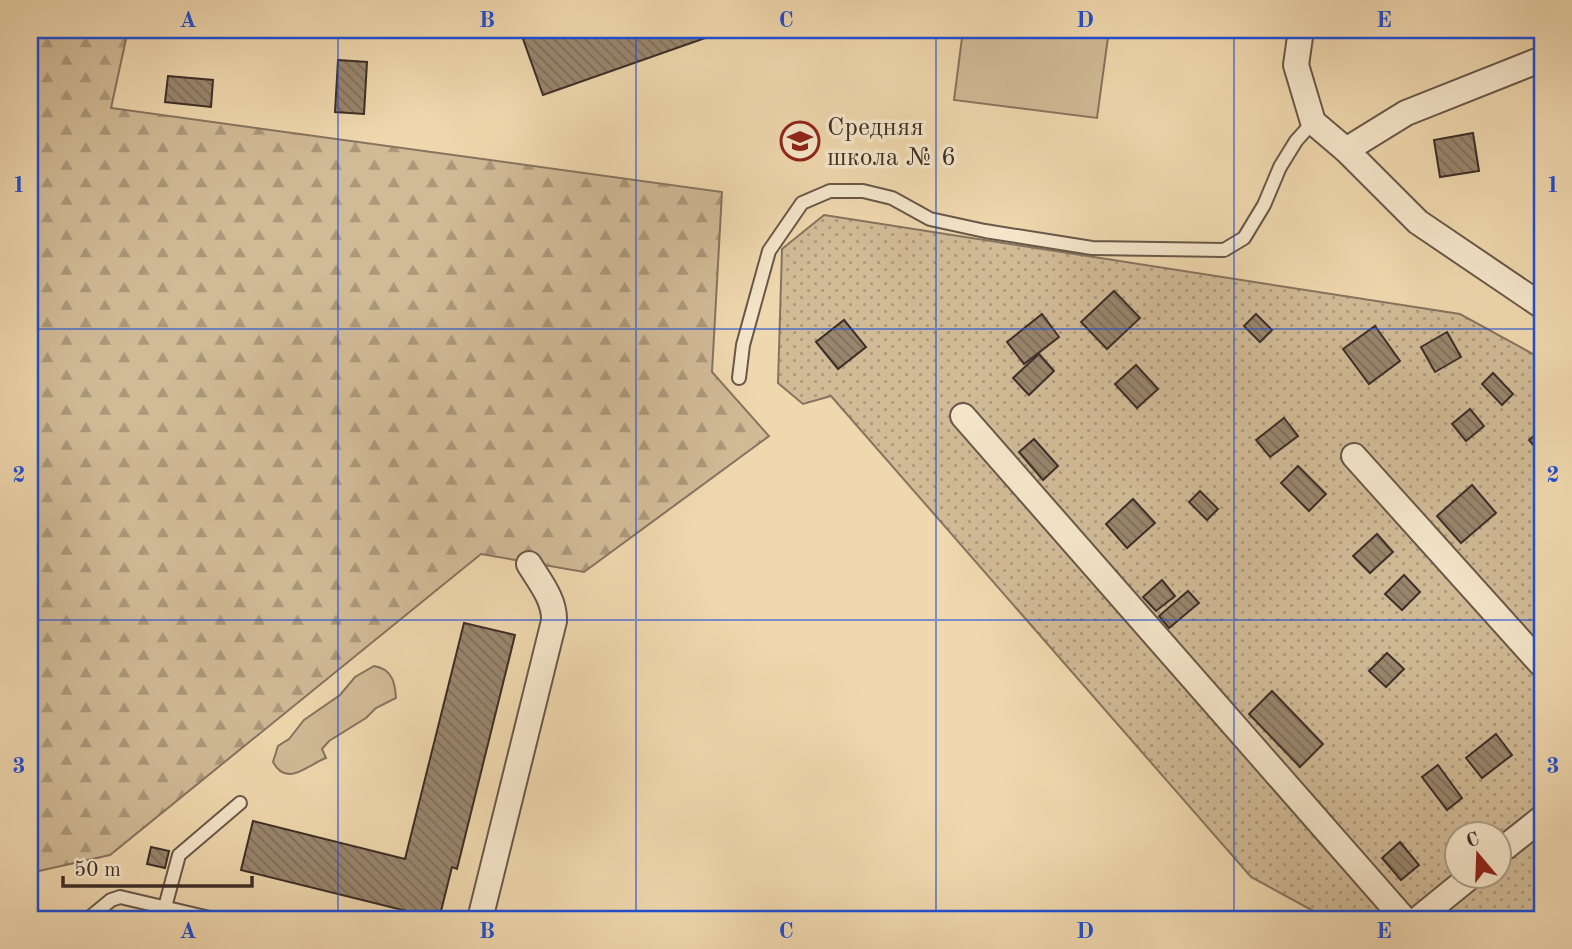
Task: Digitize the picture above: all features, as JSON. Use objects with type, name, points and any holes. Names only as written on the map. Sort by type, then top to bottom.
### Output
[{"type":"street","points":[[1301,30],[1296,65],[1312,122],[1346,150],[1418,222],[1542,306]]},
{"type":"street","points":[[1346,150],[1406,113],[1542,59]]},
{"type":"street","points":[[963,416],[1404,919]]},
{"type":"street","points":[[1354,456],[1542,665]]},
{"type":"street","points":[[480,919],[554,621],[552,602],[529,564]]},
{"type":"street","points":[[1512,842],[1542,818]]},
{"type":"street","points":[[1418,919],[1454,890]]},
{"type":"lane","points":[[739,378],[743,345],[769,251],[802,203],[830,191],[863,191],[892,198],[930,219],[985,231],[1092,248],[1224,250],[1244,238],[1264,205],[1280,167],[1312,122]]},
{"type":"lane","points":[[165,906],[179,855],[240,803]]},
{"type":"lane","points":[[88,919],[111,900],[120,897],[215,919]]},
{"type":"green space","points":[[30,30],[128,30],[111,108],[722,192],[712,372],[769,436],[584,572],[481,554],[110,855],[30,873]]},
{"type":"green space","points":[[963,30],[1109,30],[1097,118],[954,100]]},
{"type":"green space","points":[[824,215],[1460,314],[1542,359],[1542,919],[1328,919],[1251,877],[831,396],[803,404],[778,383],[782,249]]},
{"type":"green space","points":[[374,666],[389,673],[396,698],[376,708],[366,718],[329,741],[322,749],[326,758],[291,774],[279,770],[273,762],[278,746],[289,739],[304,720],[340,695],[355,677]]},
{"type":"building","points":[[550,30],[728,30],[543,95],[523,39]]},
{"type":"building","points":[[338,60],[367,62],[364,114],[335,112]]},
{"type":"building","points":[[168,76],[213,80],[211,107],[165,102]]},
{"type":"building","points":[[1473,133],[1479,171],[1440,177],[1434,140]]},
{"type":"building","points":[[1114,291],[1140,318],[1107,349],[1081,322]]},
{"type":"building","points":[[1042,314],[1059,337],[1024,364],[1007,342]]},
{"type":"building","points":[[1256,314],[1272,330],[1260,342],[1244,326]]},
{"type":"building","points":[[844,320],[866,347],[838,369],[816,342]]},
{"type":"building","points":[[1375,326],[1400,361],[1369,384],[1343,349]]},
{"type":"building","points":[[1447,332],[1461,357],[1435,372],[1421,347]]},
{"type":"building","points":[[1039,354],[1054,371],[1029,395],[1013,378]]},
{"type":"building","points":[[1136,365],[1158,389],[1137,408],[1115,384]]},
{"type":"building","points":[[1493,373],[1513,394],[1502,405],[1482,384]]},
{"type":"building","points":[[1470,409],[1484,426],[1466,441],[1452,424]]},
{"type":"building","points":[[1284,418],[1298,436],[1270,457],[1256,440]]},
{"type":"building","points":[[1542,429],[1542,455],[1529,440]]},
{"type":"building","points":[[1034,439],[1058,466],[1043,480],[1019,452]]},
{"type":"building","points":[[1298,466],[1326,494],[1309,511],[1281,483]]},
{"type":"building","points":[[1472,485],[1496,513],[1461,543],[1437,516]]},
{"type":"building","points":[[1200,491],[1218,509],[1207,520],[1189,502]]},
{"type":"building","points":[[1133,499],[1155,523],[1127,548],[1106,524]]},
{"type":"building","points":[[1377,534],[1393,552],[1370,573],[1353,556]]},
{"type":"building","points":[[1404,575],[1420,592],[1402,610],[1385,594]]},
{"type":"building","points":[[1162,580],[1175,596],[1156,611],[1143,597]]},
{"type":"building","points":[[1188,591],[1199,603],[1169,628],[1159,616]]},
{"type":"building","points":[[464,623],[515,635],[457,869],[452,867],[439,919],[241,870],[253,821],[405,859]]},
{"type":"building","points":[[1387,653],[1404,669],[1386,687],[1369,671]]},
{"type":"building","points":[[1272,691],[1323,744],[1300,767],[1249,714]]},
{"type":"building","points":[[1496,734],[1512,755],[1482,778],[1466,758]]},
{"type":"building","points":[[1438,765],[1462,798],[1447,810],[1422,777]]},
{"type":"building","points":[[1400,842],[1419,865],[1401,880],[1382,858]]},
{"type":"building","points":[[151,847],[169,851],[165,868],[147,864]]},
{"type":"place","name":"Средняя школа № 6","points":[[800,141]]}]
